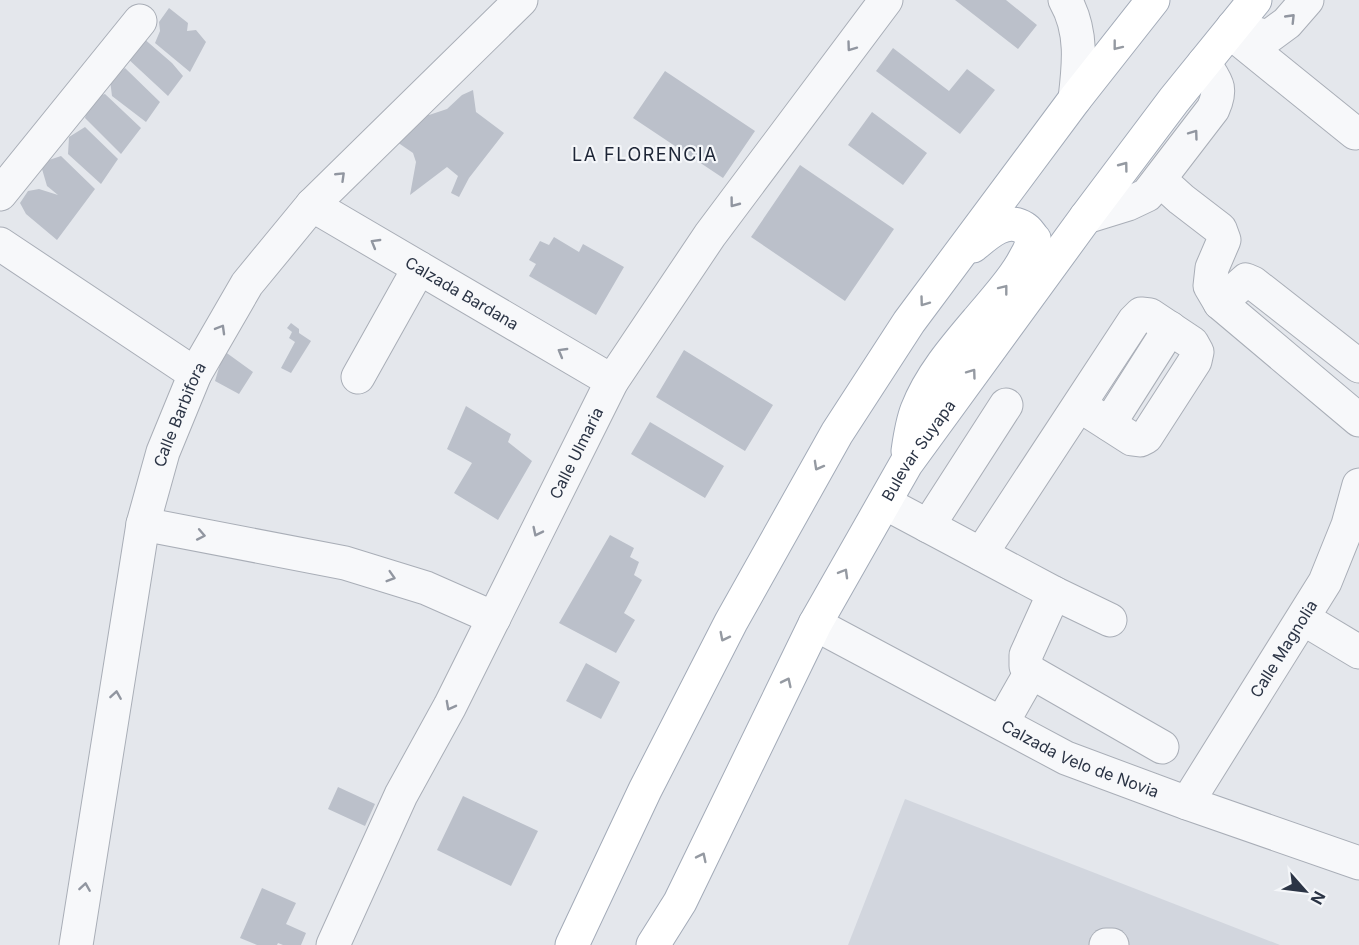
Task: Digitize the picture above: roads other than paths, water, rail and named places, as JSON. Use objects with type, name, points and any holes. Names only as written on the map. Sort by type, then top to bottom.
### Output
[{"type":"main road","points":[[572,945],[645,790],[731,622],[837,433],[909,322],[1066,111],[1153,0]]},
{"type":"main road","name":"Bulevar Suyapa","points":[[654,945],[680,902],[815,624],[906,464],[1082,222],[1255,0]]},
{"type":"main road","points":[[1066,111],[1036,167],[1027,202],[1033,214],[1054,227],[1082,222]]},
{"type":"main road","points":[[906,464],[917,410],[937,373],[1006,288],[1028,255],[1034,239],[1025,228],[1011,224],[998,227],[955,260]]},
{"type":"main road","points":[[585,945],[601,885]]},
{"type":"main road","points":[[662,945],[680,902]]},
{"type":"street","name":"Calle Barbifora","points":[[76,945],[143,524],[163,452],[195,374],[248,284],[312,205],[521,0]]},
{"type":"street","name":"Calle Ulmaria","points":[[333,945],[401,795],[450,706],[612,381],[710,235],[886,0]]},
{"type":"street","points":[[1065,0],[1078,38],[1079,69],[1066,111]]},
{"type":"street","points":[[1232,29],[1268,37],[1287,23],[1307,0]]},
{"type":"street","points":[[0,194],[141,21]]},
{"type":"street","points":[[1232,29],[1355,133]]},
{"type":"street","points":[[1082,222],[1147,195],[1160,180],[1213,109],[1218,96],[1218,84],[1204,63]]},
{"type":"street","points":[[1160,180],[1181,200],[1220,229],[1224,240],[1212,268],[1210,286],[1220,303],[1359,420]]},
{"type":"street","name":"Calzada Bardana","points":[[312,205],[612,381]]},
{"type":"street","points":[[0,244],[195,374]]},
{"type":"street","points":[[358,377],[419,268]]},
{"type":"street","points":[[1220,303],[1246,280],[1253,283],[1359,366]]},
{"type":"street","points":[[981,554],[1134,321],[1141,314],[1150,315],[1170,328],[1192,343],[1197,352],[1195,362],[1146,437],[1140,440],[1132,439],[1079,405]]},
{"type":"street","points":[[928,526],[1006,405]]},
{"type":"street","name":"Calle Magnolia","points":[[1188,803],[1325,582],[1338,554],[1359,485]]},
{"type":"street","points":[[885,503],[1054,593],[1110,620]]},
{"type":"street","points":[[143,524],[345,563],[426,588],[494,618]]},
{"type":"street","points":[[1054,593],[1026,655],[1026,666],[1031,672],[1162,747]]},
{"type":"street","points":[[1304,619],[1359,652]]},
{"type":"street","name":"Calzada Velo de Novia","points":[[815,624],[1066,758],[1359,863]]},
{"type":"street","points":[[1002,723],[1031,672]]},
{"type":"street","points":[[1106,945],[1112,945]]},
{"type":"district","name":"LA FLORENCIA","points":[[645,154]]}]
